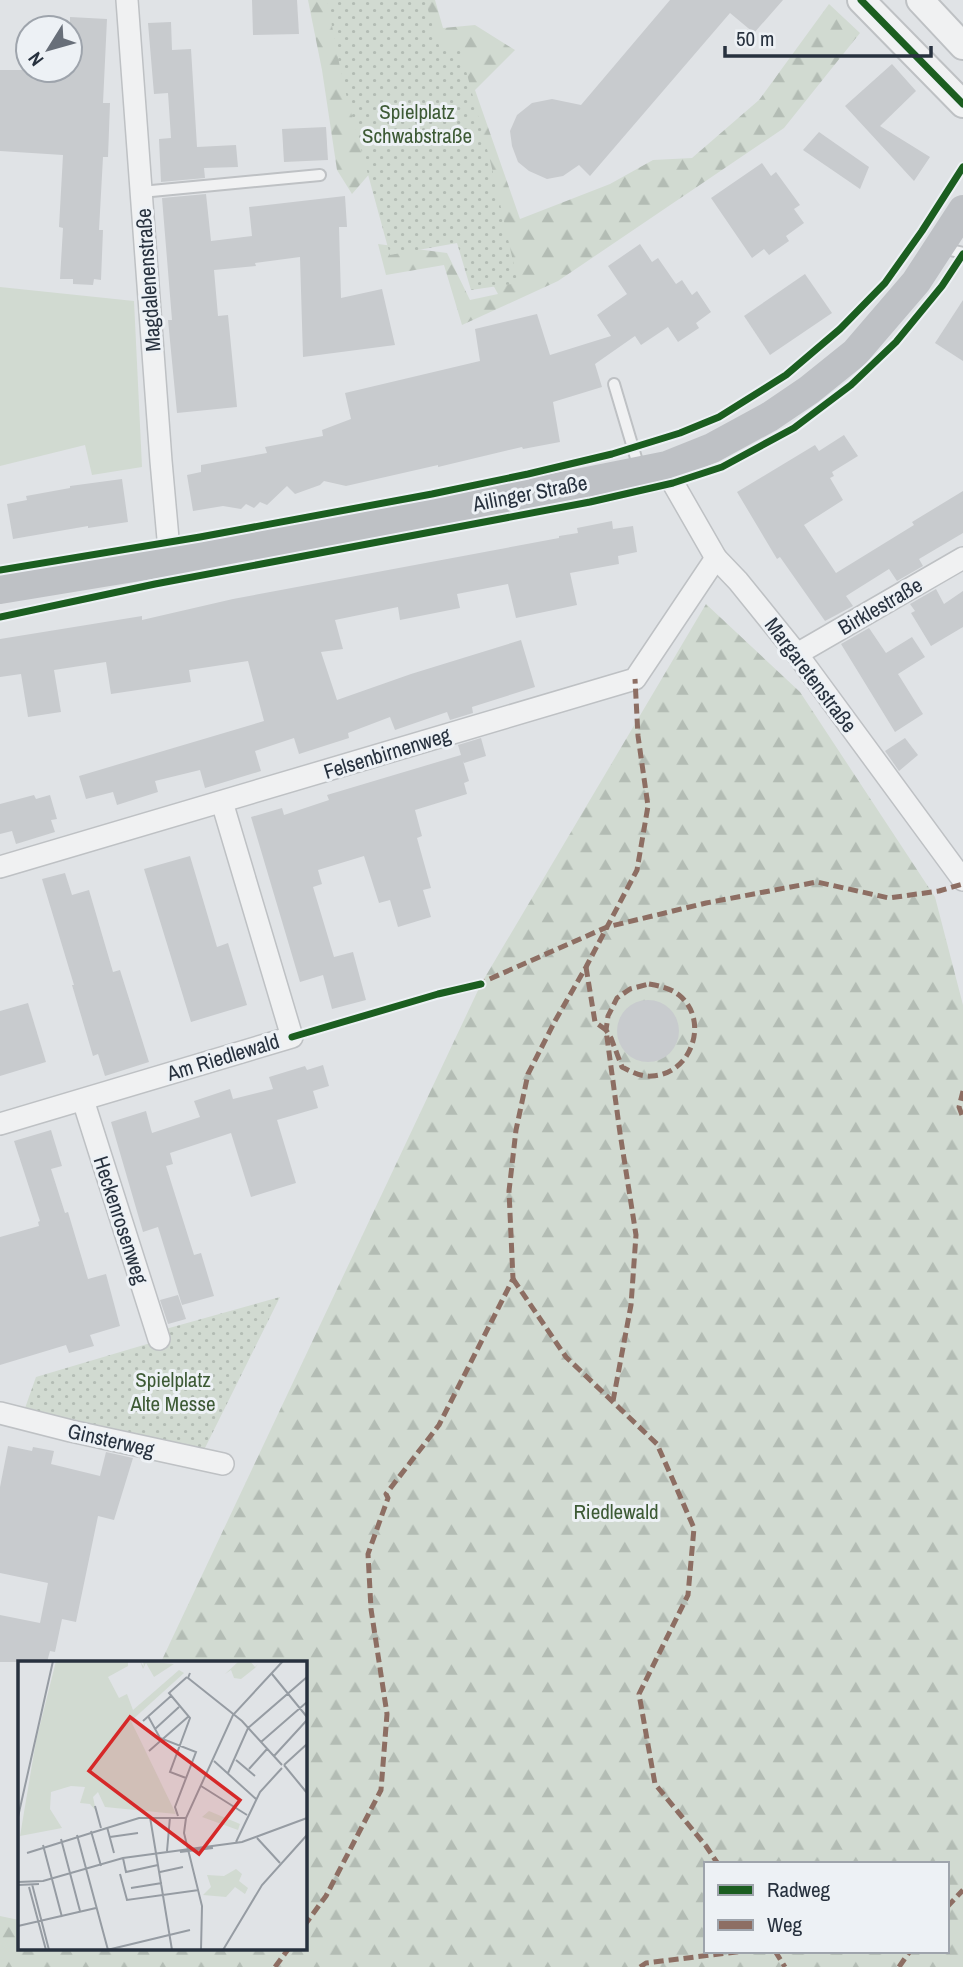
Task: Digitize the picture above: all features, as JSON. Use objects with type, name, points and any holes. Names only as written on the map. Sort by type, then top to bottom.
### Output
[{"type":"main road","name":"Ailinger Straße","points":[[0,589],[437,512],[653,469],[712,448],[769,417],[809,390],[855,353],[916,282],[951,250],[963,210]]},
{"type":"street","name":"Magdalenenstraße","points":[[127,0],[170,561]]},
{"type":"street","points":[[861,0],[963,104]]},
{"type":"street","points":[[920,0],[963,46]]},
{"type":"street","name":"Margaretenstraße","points":[[653,469],[673,482],[716,558],[797,654],[963,880]]},
{"type":"street","name":"Felsenbirnenweg","points":[[0,867],[635,679],[716,558]]},
{"type":"street","name":"Birklestraße","points":[[797,654],[963,558]]},
{"type":"street","name":"Am Riedlewald","points":[[0,1124],[292,1037],[222,802]]},
{"type":"street","name":"Heckenrosenweg","points":[[83,1100],[159,1339]]},
{"type":"street","name":"Ginsterweg","points":[[0,1413],[223,1464]]},
{"type":"lane","points":[[141,192],[320,175]]},
{"type":"lane","points":[[614,384],[634,447],[653,469]]},
{"type":"green space","points":[[308,0],[435,0],[443,28],[475,25],[515,50],[475,90],[520,219],[610,184],[653,160],[692,158],[759,100],[829,4],[860,33],[784,128],[558,281],[462,325],[444,265],[386,275],[378,244],[447,253],[470,300],[498,294],[426,162],[384,157],[352,194],[337,170]]},
{"type":"green space","name":"Spielplatz Schwabstraße","points":[[327,0],[425,0],[440,49],[460,48],[491,164],[518,283],[471,290],[457,243],[390,255],[343,83]]},
{"type":"green space","points":[[0,287],[134,301],[142,467],[92,475],[85,445],[0,466]]},
{"type":"green space","name":"Riedlewald","points":[[706,604],[800,692],[935,897],[963,1005],[963,1967],[0,1967],[0,1916],[18,1920],[18,1950],[306,1950],[306,1661],[161,1661],[481,984]]},
{"type":"green space","name":"Spielplatz Alte Messe","points":[[280,1297],[203,1452],[24,1411],[36,1377],[164,1339],[162,1330]]},
{"type":"building","points":[[252,0],[297,0],[299,34],[253,35]]},
{"type":"building","points":[[670,0],[783,0],[754,33],[730,13],[590,176],[579,165],[563,176],[547,179],[529,171],[518,162],[510,131],[517,115],[532,103],[552,99],[581,105]]},
{"type":"building","points":[[84,18],[107,19],[103,103],[110,103],[108,157],[103,157],[99,230],[103,230],[101,280],[94,279],[93,285],[73,284],[73,279],[60,279],[63,228],[59,227],[63,155],[0,151],[0,70],[14,70],[14,84],[84,84]]},
{"type":"building","points":[[171,22],[172,50],[191,49],[197,147],[236,145],[238,167],[204,168],[205,178],[161,182],[159,139],[171,138],[168,93],[154,94],[148,23]]},
{"type":"building","points":[[892,64],[916,91],[880,126],[930,157],[914,181],[845,106]]},
{"type":"building","points":[[326,127],[328,160],[284,162],[282,129]]},
{"type":"building","points":[[819,132],[869,167],[860,189],[803,150]]},
{"type":"building","points":[[762,163],[771,176],[776,172],[800,205],[794,209],[804,223],[786,236],[789,241],[769,255],[764,249],[752,258],[711,198]]},
{"type":"building","points":[[206,194],[211,241],[252,236],[249,207],[345,196],[347,227],[339,227],[341,298],[382,289],[395,345],[303,357],[300,257],[255,263],[256,266],[214,270],[218,316],[228,315],[237,407],[177,413],[168,320],[172,320],[162,198]]},
{"type":"building","points":[[640,244],[652,262],[658,258],[676,284],[682,280],[692,295],[697,291],[711,312],[696,323],[699,328],[678,342],[668,327],[641,345],[635,336],[595,364],[602,387],[553,402],[560,442],[523,449],[522,447],[346,486],[324,481],[295,494],[287,486],[267,505],[260,502],[254,508],[246,504],[241,509],[223,506],[193,511],[187,475],[201,472],[201,465],[267,453],[265,447],[323,436],[322,430],[351,419],[345,393],[480,361],[475,329],[537,314],[550,355],[611,336],[597,315],[627,294],[608,266]]},
{"type":"building","points":[[805,274],[832,313],[770,355],[744,316]]},
{"type":"building","points":[[963,300],[963,361],[935,343]]},
{"type":"building","points":[[844,435],[858,456],[832,472],[834,476],[830,478],[843,500],[804,525],[836,573],[963,491],[963,533],[919,559],[923,566],[897,581],[889,569],[846,596],[853,606],[825,621],[780,557],[777,559],[737,492],[815,445],[819,451]]},
{"type":"building","points":[[122,479],[128,522],[13,539],[7,504],[27,500],[26,496],[70,486]]},
{"type":"building","points":[[612,521],[613,529],[633,526],[637,552],[618,556],[619,564],[570,573],[577,605],[516,618],[508,584],[457,594],[460,608],[400,620],[398,607],[335,620],[343,649],[321,652],[337,700],[521,640],[535,687],[472,707],[473,713],[450,720],[447,712],[395,730],[390,717],[348,733],[349,738],[299,754],[294,738],[255,751],[261,771],[205,788],[200,770],[155,781],[158,792],[117,805],[113,792],[86,799],[79,776],[264,721],[248,661],[189,670],[191,682],[111,694],[106,662],[54,670],[61,712],[28,717],[21,674],[0,677],[0,639],[142,616],[142,620],[233,599],[559,538],[578,533],[577,528]]},
{"type":"building","points":[[936,589],[944,604],[963,591],[963,627],[931,646],[911,613],[915,611],[910,604]]},
{"type":"building","points":[[869,628],[886,653],[912,637],[925,657],[898,674],[923,714],[895,732],[841,644]]},
{"type":"building","points":[[481,738],[486,756],[464,763],[463,761],[469,781],[464,783],[467,794],[415,810],[422,836],[417,838],[431,888],[423,890],[431,917],[398,927],[390,900],[379,903],[364,856],[318,870],[322,884],[313,887],[334,957],[353,952],[366,1000],[332,1009],[323,975],[300,982],[251,817],[282,808],[284,815],[329,800],[327,795],[461,755],[458,745]]},
{"type":"building","points":[[905,738],[918,755],[899,771],[885,751]]},
{"type":"building","points":[[34,795],[36,799],[50,795],[57,819],[51,820],[55,832],[16,844],[12,831],[0,834],[0,804]]},
{"type":"building","points":[[190,856],[217,947],[228,943],[247,1005],[191,1022],[144,869]]},
{"type":"building","points":[[65,873],[72,895],[89,890],[113,972],[120,970],[149,1062],[105,1076],[98,1054],[93,1056],[42,879]]},
{"type":"building","points":[[648,1000],[670,1009],[679,1031],[670,1053],[648,1062],[626,1053],[617,1031],[626,1009]]},
{"type":"building","points":[[28,1003],[46,1062],[0,1076],[0,1011]]},
{"type":"building","points":[[323,1065],[329,1086],[313,1091],[318,1108],[277,1120],[296,1183],[251,1197],[231,1133],[170,1153],[173,1164],[166,1166],[194,1255],[201,1253],[214,1296],[182,1305],[158,1227],[143,1232],[111,1122],[146,1111],[152,1133],[200,1117],[194,1101],[230,1089],[233,1099],[273,1089],[269,1077],[305,1066],[307,1070]]},
{"type":"building","points":[[51,1130],[62,1166],[51,1169],[65,1213],[68,1212],[88,1279],[106,1274],[120,1326],[90,1335],[94,1346],[69,1353],[66,1345],[0,1365],[0,1237],[39,1226],[40,1221],[14,1141]]},
{"type":"building","points":[[178,1295],[186,1319],[168,1324],[160,1300]]},
{"type":"building","points":[[8,1446],[32,1451],[33,1447],[54,1451],[51,1464],[100,1476],[106,1452],[133,1458],[114,1520],[98,1516],[76,1622],[62,1619],[55,1652],[50,1651],[47,1661],[0,1662],[0,1615],[40,1623],[48,1583],[0,1573],[0,1487]]},
{"type":"marked path","points":[[306,1923],[326,1896],[381,1790],[387,1714],[371,1609],[368,1554],[388,1498],[386,1494],[439,1425],[513,1279],[509,1191],[516,1130],[528,1074],[637,870],[648,806],[638,736],[635,679]]},
{"type":"marked path","points":[[476,985],[607,927],[706,903],[817,882],[889,898],[939,891],[963,884]]},
{"type":"marked path","points":[[586,967],[595,1022],[606,1030],[636,1235],[631,1305],[613,1401]]},
{"type":"marked path","points":[[649,984],[679,995],[688,1006],[695,1031],[686,1056],[677,1066],[666,1073],[652,1076],[637,1074],[622,1067],[606,1030],[608,1016],[617,998],[630,989],[649,984]]},
{"type":"marked path","points":[[963,1091],[959,1107],[963,1118]]},
{"type":"marked path","points":[[513,1279],[566,1357],[657,1444],[694,1528],[688,1595],[639,1694],[655,1784],[717,1862]]},
{"type":"marked path","points":[[949,1905],[963,1890]]},
{"type":"marked path","points":[[275,1967],[288,1950]]},
{"type":"marked path","points":[[640,1967],[646,1963],[728,1953]]},
{"type":"marked path","points":[[776,1953],[785,1967]]},
{"type":"marked path","points":[[899,1967],[909,1953]]},
{"type":"cycle path","points":[[861,0],[963,104]]},
{"type":"cycle path","points":[[0,570],[200,537],[528,474],[612,454],[680,433],[719,417],[786,375],[840,329],[885,283],[963,167]]},
{"type":"cycle path","points":[[0,617],[155,584],[590,502],[673,483],[722,467],[794,428],[851,385],[896,342],[942,286],[963,254]]},
{"type":"cycle path","points":[[292,1037],[481,984]]}]
